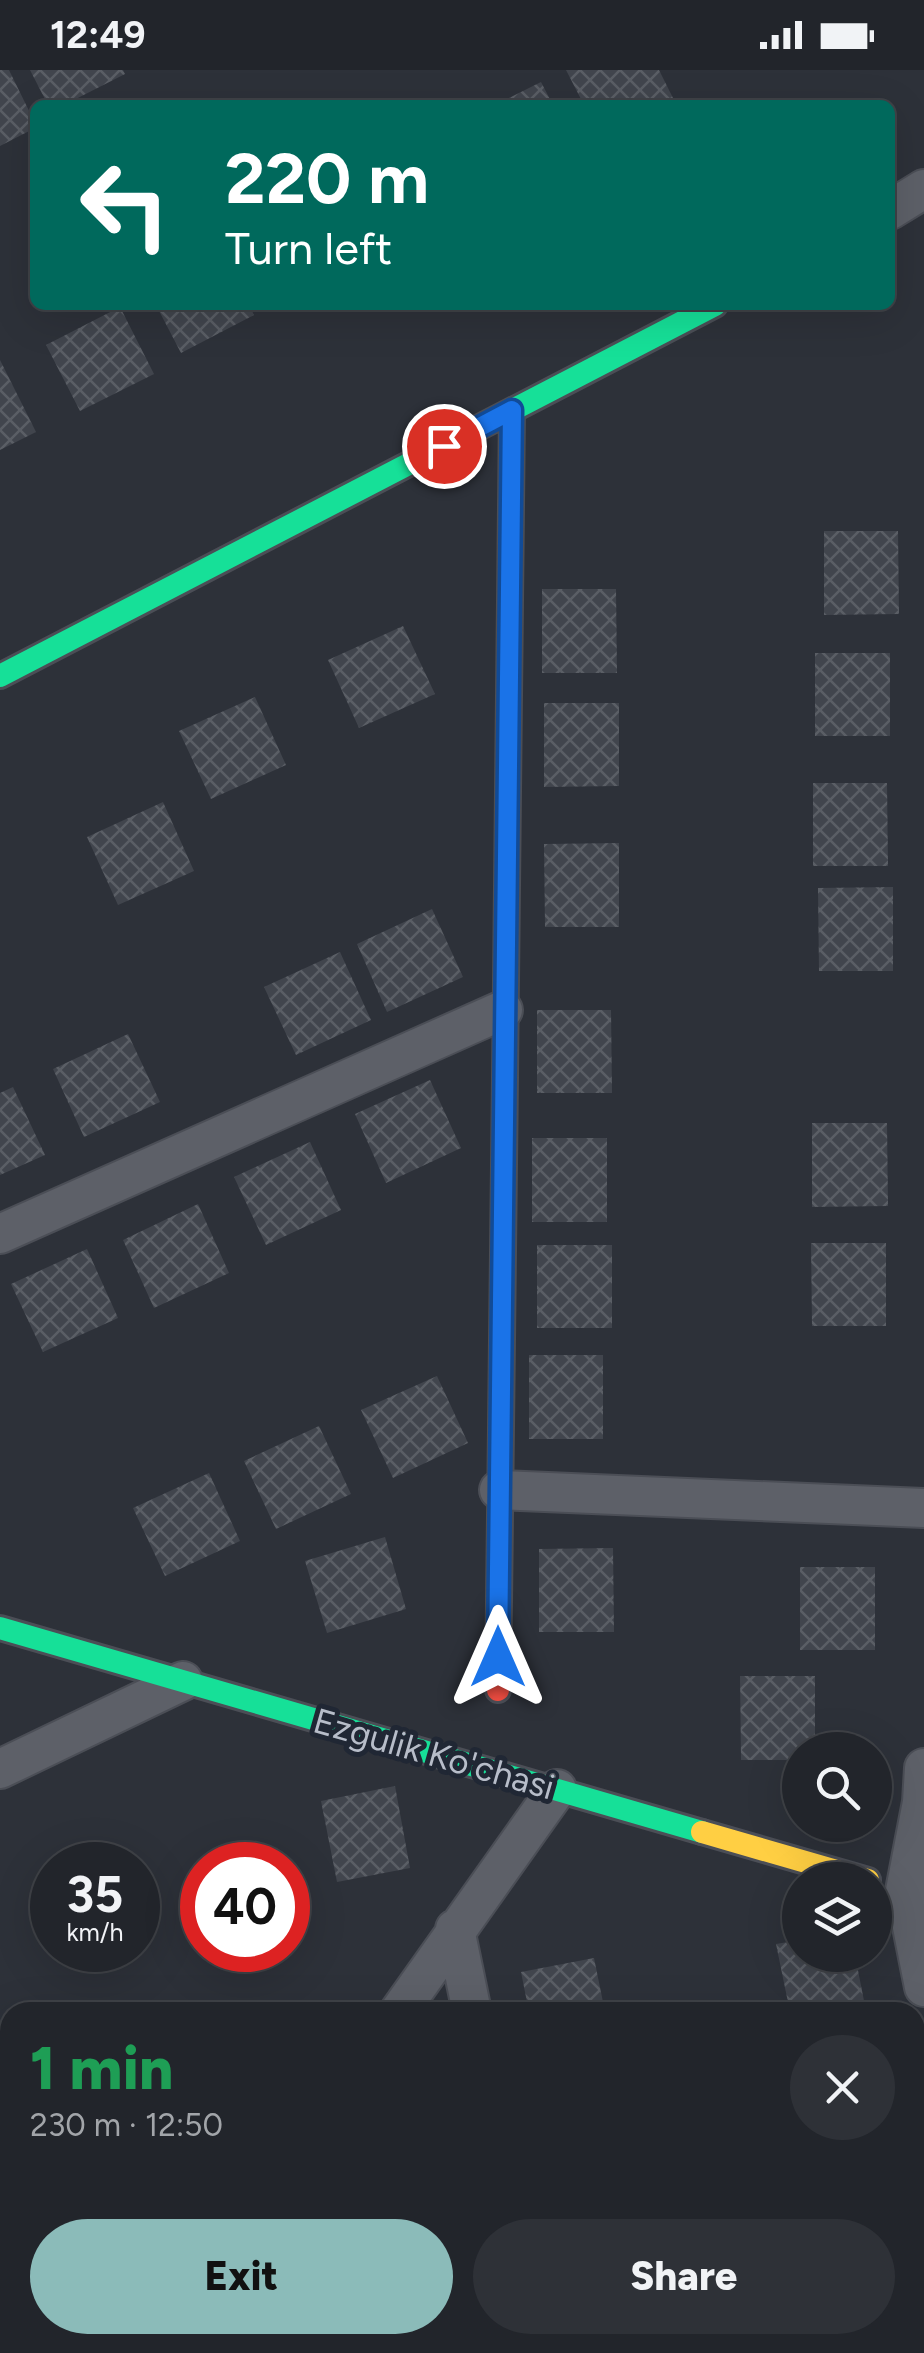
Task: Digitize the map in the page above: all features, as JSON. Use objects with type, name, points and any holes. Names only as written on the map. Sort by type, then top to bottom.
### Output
[{"type":"street","points":[[895,207],[924,189]]},
{"type":"street","points":[[0,676],[706,310]]},
{"type":"street","points":[[498,1690],[512,410]]},
{"type":"street","points":[[0,1234],[503,1010]]},
{"type":"street","points":[[499,1490],[924,1508]]},
{"type":"street","name":"Ezgulik Ko'chasi","points":[[0,1628],[893,1887]]},
{"type":"street","points":[[0,1770],[183,1681]]},
{"type":"street","points":[[924,1768],[922,1802],[893,1887],[924,1987]]},
{"type":"street","points":[[406,2002],[557,1790]]},
{"type":"street","points":[[455,1929],[470,2002]]},
{"type":"building","points":[[0,70],[9,70],[30,113],[30,131],[0,146]]},
{"type":"building","points":[[30,70],[123,70],[125,74],[74,100],[45,100]]},
{"type":"building","points":[[566,70],[659,70],[673,98],[669,100],[581,100]]},
{"type":"building","points":[[541,82],[550,100],[505,100]]},
{"type":"building","points":[[114,310],[122,310],[154,374],[80,411],[46,345]]},
{"type":"building","points":[[159,310],[252,310],[254,315],[181,353]]},
{"type":"building","points":[[0,360],[36,432],[0,450]]},
{"type":"building","points":[[824,531],[898,531],[899,614],[824,615]]},
{"type":"building","points":[[542,589],[616,589],[617,673],[542,673]]},
{"type":"building","points":[[403,626],[435,694],[359,728],[328,660]]},
{"type":"building","points":[[815,653],[890,653],[890,736],[815,736]]},
{"type":"building","points":[[255,697],[286,765],[211,799],[179,731]]},
{"type":"building","points":[[544,703],[619,703],[619,786],[544,787]]},
{"type":"building","points":[[813,783],[887,783],[888,866],[813,866]]},
{"type":"building","points":[[163,802],[194,871],[118,905],[87,837]]},
{"type":"building","points":[[619,843],[619,927],[545,927],[544,844]]},
{"type":"building","points":[[893,887],[893,971],[819,971],[818,888]]},
{"type":"building","points":[[432,909],[463,977],[387,1012],[357,944]]},
{"type":"building","points":[[340,952],[371,1020],[296,1055],[264,987]]},
{"type":"building","points":[[537,1010],[611,1010],[612,1093],[537,1093]]},
{"type":"building","points":[[128,1034],[160,1102],[84,1137],[53,1069]]},
{"type":"building","points":[[430,1080],[461,1148],[386,1183],[355,1114]]},
{"type":"building","points":[[13,1087],[45,1155],[0,1175],[0,1093]]},
{"type":"building","points":[[812,1123],[887,1123],[888,1206],[812,1207]]},
{"type":"building","points":[[532,1138],[607,1138],[607,1222],[532,1222]]},
{"type":"building","points":[[310,1142],[341,1210],[266,1245],[234,1177]]},
{"type":"building","points":[[198,1204],[229,1273],[154,1308],[123,1240]]},
{"type":"building","points":[[811,1243],[886,1243],[886,1326],[812,1326]]},
{"type":"building","points":[[537,1245],[612,1245],[612,1328],[537,1328]]},
{"type":"building","points":[[87,1249],[118,1318],[43,1352],[11,1284]]},
{"type":"building","points":[[529,1355],[603,1355],[603,1439],[529,1439]]},
{"type":"building","points":[[437,1376],[468,1443],[393,1478],[361,1410]]},
{"type":"building","points":[[319,1426],[351,1494],[276,1529],[244,1461]]},
{"type":"building","points":[[209,1473],[240,1541],[165,1576],[133,1508]]},
{"type":"building","points":[[385,1537],[406,1609],[327,1633],[305,1561]]},
{"type":"building","points":[[613,1548],[614,1632],[539,1632],[539,1549]]},
{"type":"building","points":[[800,1567],[875,1567],[875,1650],[800,1650]]},
{"type":"building","points":[[740,1676],[815,1676],[815,1732],[782,1732],[782,1760],[741,1760]]},
{"type":"building","points":[[395,1786],[410,1868],[337,1882],[321,1801]]},
{"type":"building","points":[[782,1943],[782,1972],[858,1972],[864,2002],[788,2002],[776,1944]]},
{"type":"building","points":[[594,1958],[603,2002],[527,2002],[521,1972]]},
{"type":"traffic: fast","points":[[0,676],[705,310]]},
{"type":"traffic: fast","points":[[505,1077],[512,411]]},
{"type":"traffic: fast","points":[[0,1628],[702,1832]]},
{"type":"traffic: slow","points":[[702,1832],[806,1862]]},
{"type":"traffic: jam","points":[[498,1690],[505,1077]]},
{"type":"route","points":[[444,446],[512,410],[498,1657]]}]
